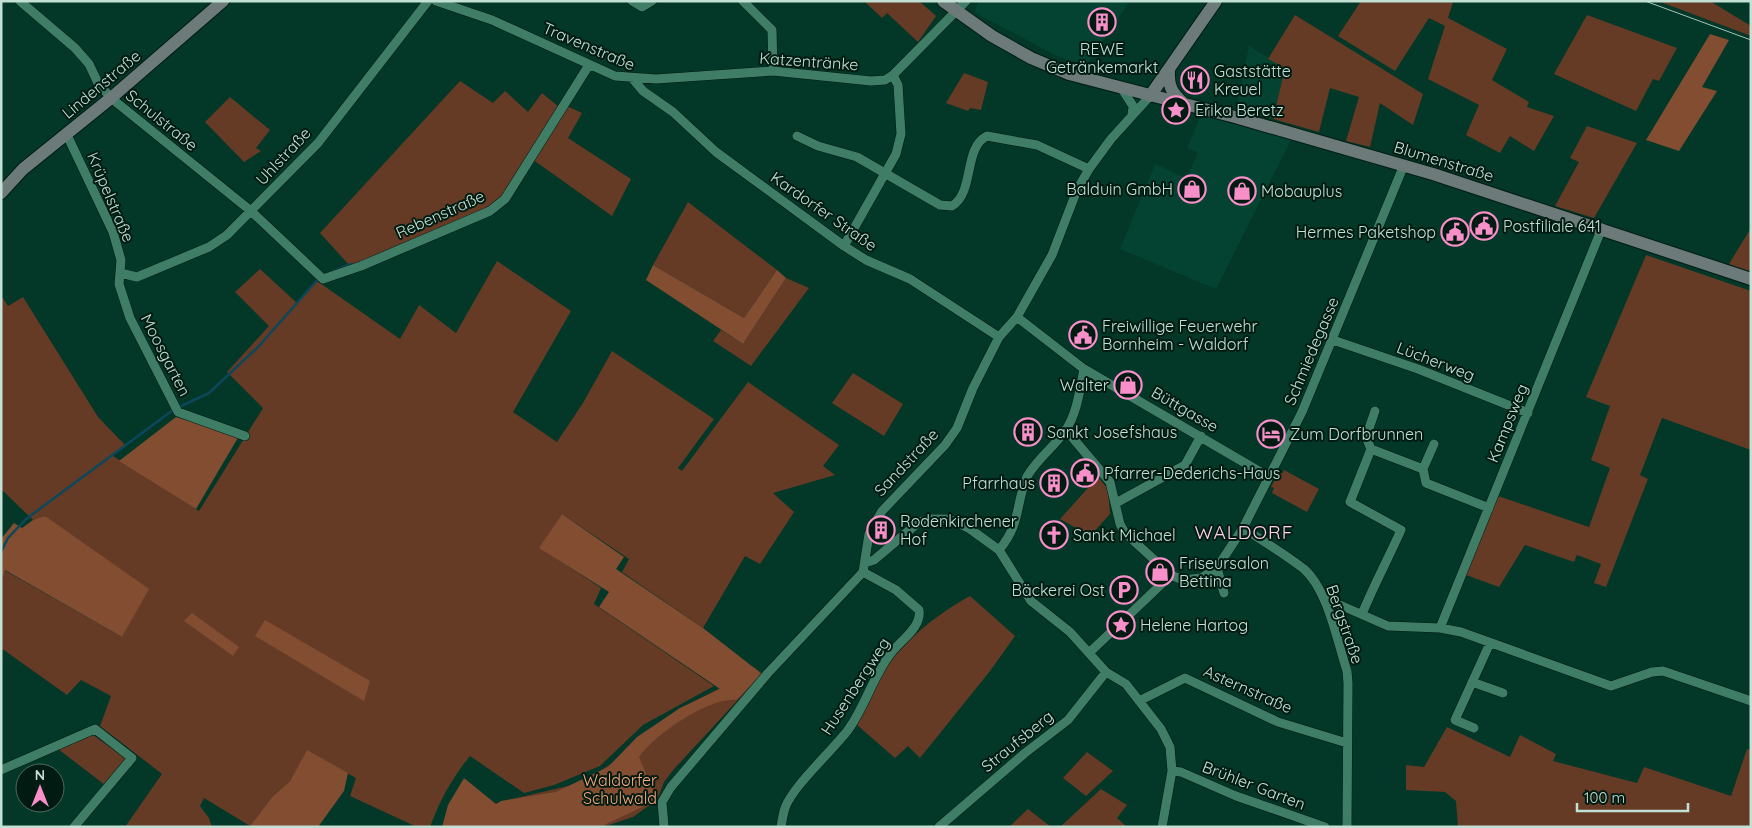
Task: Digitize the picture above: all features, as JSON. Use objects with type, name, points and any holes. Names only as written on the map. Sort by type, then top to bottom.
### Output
[{"type":"main road","name":"Lindenstraße","points":[[1,193],[24,169],[111,98],[223,1]]},
{"type":"main road","name":"Blumenstraße","points":[[943,1],[992,36],[1051,67],[1122,89],[1183,103],[1404,165],[1602,228],[1751,279]]},
{"type":"main road","points":[[1150,96],[1170,71],[1212,3]]},
{"type":"main road","points":[[1170,71],[1168,83],[1174,94],[1183,103]]},
{"type":"street","name":"Schulstraße","points":[[20,1],[89,64],[98,83],[111,98],[252,211],[322,278]]},
{"type":"street","name":"Uhlstraße","points":[[120,273],[137,277],[209,247],[227,235],[318,143],[428,1]]},
{"type":"street","name":"Travenstraße","points":[[436,1],[492,20],[615,76],[633,79],[643,91],[673,112],[712,149]]},
{"type":"street","points":[[632,1],[642,7],[652,1]]},
{"type":"street","points":[[844,246],[896,154],[901,134],[898,85],[893,75],[966,1]]},
{"type":"street","points":[[749,3],[772,30],[773,71]]},
{"type":"street","name":"Rebenstraße","points":[[322,278],[362,266],[490,211],[505,199],[589,65]]},
{"type":"street","name":"Katzentränke","points":[[633,79],[656,80],[773,71],[871,81],[885,80],[893,75]]},
{"type":"street","points":[[1122,89],[1133,106],[1132,115]]},
{"type":"street","name":"Sandstraße","points":[[864,568],[869,534],[882,510],[945,445],[957,428],[973,388],[999,337],[1017,318],[1052,255],[1078,190],[1089,169],[1132,115],[1150,96]]},
{"type":"street","name":"Krüpelstraße","points":[[67,135],[113,232],[121,260],[120,273]]},
{"type":"street","points":[[797,136],[818,146],[857,157],[940,205],[952,206],[961,198],[978,144],[983,139],[992,136],[1037,144],[1089,169]]},
{"type":"street","name":"Kardorfer Straße","points":[[712,149],[844,246],[866,260],[910,279],[999,337]]},
{"type":"street","name":"Schmiedegasse","points":[[1217,568],[1243,528],[1302,412],[1404,165]]},
{"type":"street","name":"Kampsweg","points":[[1440,628],[1602,228]]},
{"type":"street","name":"Moosgarten","points":[[120,273],[119,284],[130,318],[178,412],[245,436]]},
{"type":"street","name":"Büttgasse","points":[[1017,318],[1084,368],[1270,477]]},
{"type":"street","name":"Lücherweg","points":[[1333,340],[1418,369],[1528,413]]},
{"type":"street","points":[[999,550],[1010,536],[1017,520],[1026,478],[1066,430],[1077,404],[1084,368]]},
{"type":"street","points":[[1362,614],[1376,580],[1383,573],[1401,530],[1350,502],[1371,449],[1366,437],[1375,411]]},
{"type":"street","points":[[1066,430],[1104,472],[1110,482],[1124,533],[1171,575],[1183,580],[1201,578],[1217,568],[1224,593]]},
{"type":"street","points":[[1116,503],[1185,465],[1202,436]]},
{"type":"street","points":[[1434,444],[1423,469],[1426,483],[1489,508]]},
{"type":"street","points":[[1371,449],[1423,469]]},
{"type":"street","points":[[664,827],[662,802],[671,787],[768,673],[864,568],[919,522],[932,519],[949,519],[970,529],[999,550],[1021,582],[1031,601],[1070,632],[1106,672],[1126,684],[1161,729],[1170,747],[1172,771],[1162,827]]},
{"type":"street","name":"Bergstraße","points":[[1243,528],[1305,570],[1324,598],[1347,671],[1348,827]]},
{"type":"street","name":"Husenbergweg","points":[[781,827],[786,806],[795,792],[849,728],[890,653],[917,624],[920,616],[919,610],[896,590],[864,568]]},
{"type":"street","points":[[1090,652],[1171,575]]},
{"type":"street","points":[[1324,598],[1388,626],[1440,628],[1461,632],[1611,686],[1652,672],[1663,671],[1751,701]]},
{"type":"street","points":[[1474,728],[1455,720],[1490,644]]},
{"type":"street","name":"Straufsberg","points":[[940,827],[1011,764],[1068,720],[1106,672]]},
{"type":"street","name":"Asternstraße","points":[[1139,701],[1185,678],[1278,722],[1347,743]]},
{"type":"street","points":[[1472,682],[1504,693]]},
{"type":"street","points":[[1,770],[95,730],[132,758],[74,827]]},
{"type":"street","name":"Brühler Garten","points":[[1172,771],[1180,772],[1236,796],[1325,827]]},
{"type":"shaded area","points":[[978,1],[1130,1],[1086,66],[1059,57],[983,17],[975,12]]},
{"type":"shaded area","points":[[1249,46],[1285,68],[1273,119],[1236,109]]},
{"type":"shaded area","points":[[1201,115],[1291,140],[1216,289],[1120,249],[1155,164],[1186,178],[1198,153],[1187,148]]},
{"type":"green space","points":[[864,1],[919,1],[936,16],[918,42],[887,13],[882,18]]},
{"type":"green space","points":[[1361,1],[1453,2],[1448,18],[1507,49],[1492,80],[1529,102],[1527,107],[1554,116],[1534,151],[1510,136],[1500,153],[1466,135],[1479,105],[1428,79],[1445,26],[1429,18],[1395,71],[1338,36]]},
{"type":"green space","points":[[1658,1],[1710,1],[1751,26],[1751,36]]},
{"type":"green space","points":[[1295,15],[1423,94],[1413,125],[1380,103],[1370,147],[1346,141],[1359,97],[1330,88],[1319,132],[1273,119],[1285,68],[1268,59]]},
{"type":"green space","points":[[1587,15],[1677,48],[1659,81],[1653,79],[1636,111],[1554,74]]},
{"type":"green space","points":[[1710,34],[1729,40],[1702,87],[1717,91],[1679,151],[1646,140]]},
{"type":"green space","points":[[964,73],[988,82],[981,110],[970,108],[968,111],[946,103]]},
{"type":"green space","points":[[460,81],[493,103],[505,91],[528,112],[542,93],[559,107],[569,107],[582,113],[568,138],[631,179],[612,216],[532,159],[502,197],[489,208],[350,266],[320,233]]},
{"type":"green space","points":[[230,97],[270,130],[256,148],[261,151],[244,162],[205,122]]},
{"type":"green space","points":[[1587,126],[1637,143],[1594,218],[1555,206],[1579,162],[1570,158]]},
{"type":"green space","points":[[688,202],[777,270],[744,318],[653,265]]},
{"type":"green space","points":[[1751,228],[1751,267],[1749,271],[1729,264]]},
{"type":"green space","points":[[1646,255],[1751,291],[1751,450],[1662,418],[1640,475],[1648,479],[1606,587],[1594,583],[1601,564],[1577,555],[1574,562],[1525,545],[1499,587],[1466,575],[1498,496],[1589,527],[1610,468],[1591,460],[1610,406],[1586,397]]},
{"type":"green space","points":[[497,261],[571,311],[513,412],[557,442],[583,403],[612,351],[714,419],[678,468],[682,471],[748,382],[839,445],[823,466],[835,475],[773,493],[794,512],[760,564],[745,556],[703,628],[622,572],[629,559],[562,514],[540,548],[601,588],[594,604],[714,686],[643,725],[600,766],[554,785],[524,793],[470,756],[447,790],[430,827],[417,827],[350,796],[356,778],[307,751],[290,781],[272,797],[250,826],[204,798],[200,806],[209,818],[212,827],[125,827],[162,774],[100,726],[111,696],[81,680],[67,695],[1,648],[1,581],[4,570],[122,637],[133,616],[45,516],[33,520],[1,489],[1,295],[8,306],[23,297],[98,417],[126,446],[113,456],[199,511],[263,408],[227,372],[269,326],[235,292],[260,269],[297,303],[317,281],[400,339],[419,305],[456,333]]},
{"type":"green space","points":[[653,265],[744,318],[777,270],[786,278],[743,344],[646,280]]},
{"type":"green space","points":[[786,278],[809,288],[751,366],[713,341],[721,330],[743,344]]},
{"type":"green space","points":[[853,373],[903,404],[884,436],[832,403]]},
{"type":"green space","points":[[176,417],[239,436],[196,509],[119,461]]},
{"type":"green space","points":[[1284,470],[1319,489],[1307,512],[1272,493],[1274,488],[1271,487],[1279,472],[1282,474]]},
{"type":"green space","points":[[1098,477],[1108,489],[1110,514],[1090,536],[1060,519]]},
{"type":"green space","name":"Waldorfer Schulwald","points":[[562,514],[624,557],[616,569],[703,628],[762,674],[736,700],[725,701],[697,711],[669,729],[646,748],[639,757],[657,800],[600,827],[442,827],[448,805],[464,778],[496,804],[501,801],[556,792],[608,767],[637,737],[680,708],[720,689],[599,607],[609,592],[539,548]]},
{"type":"green space","points":[[45,516],[149,589],[122,637],[5,570],[1,581],[1,539],[14,523],[22,528],[33,520]]},
{"type":"green space","points":[[970,596],[1015,636],[990,671],[920,758],[908,746],[895,758],[857,725],[874,685],[893,658],[916,634],[942,613]]},
{"type":"green space","points":[[192,613],[239,647],[233,656],[184,621]]},
{"type":"green space","points":[[265,620],[370,681],[364,701],[255,636]]},
{"type":"green space","name":"Waldorfer Schulwald","points":[[755,668],[762,674],[674,769],[664,782],[657,800],[633,817],[603,827],[476,827],[504,801],[568,786],[591,777],[612,763],[677,710],[720,688],[749,669]]},
{"type":"green space","points":[[1447,727],[1510,757],[1520,735],[1556,754],[1553,761],[1637,783],[1644,767],[1731,796],[1747,749],[1751,750],[1751,827],[1458,827],[1456,801],[1445,792],[1406,790],[1406,765],[1424,767]]},
{"type":"green space","points":[[93,735],[127,759],[105,785],[58,749]]},
{"type":"green space","points":[[307,750],[348,773],[344,791],[318,827],[250,826],[272,797],[290,781]]},
{"type":"green space","points":[[1087,752],[1113,771],[1086,796],[1063,778]]},
{"type":"green space","points":[[1101,789],[1127,805],[1117,818],[1127,827],[1060,827]]},
{"type":"green space","points":[[1028,809],[1051,827],[1009,827]]},
{"type":"waterway","points":[[333,271],[351,264]]},
{"type":"waterway","points":[[1,552],[8,538],[26,519],[173,410],[209,393],[259,346],[319,278]]},
{"type":"tram line","points":[[1645,1],[1751,40]]},
{"type":"place","name":"REWE Getränkemarkt","points":[[1102,22]]},
{"type":"place","name":"Gaststätte Kreuel","points":[[1195,80]]},
{"type":"place","name":"Erika Beretz","points":[[1176,110]]},
{"type":"place","name":"Balduin GmbH","points":[[1192,189]]},
{"type":"place","name":"Mobauplus","points":[[1242,191]]},
{"type":"place","name":"Postfiliale 641","points":[[1484,226]]},
{"type":"place","name":"Hermes Paketshop","points":[[1455,232]]},
{"type":"place","name":"Freiwillige Feuerwehr Bornheim - Waldorf","points":[[1083,335]]},
{"type":"place","name":"Walter","points":[[1128,385]]},
{"type":"place","name":"Sankt Josefshaus","points":[[1028,432]]},
{"type":"place","name":"Zum Dorfbrunnen","points":[[1271,434]]},
{"type":"place","name":"Pfarrer-Dederichs-Haus","points":[[1085,473]]},
{"type":"place","name":"Pfarrhaus","points":[[1054,483]]},
{"type":"place","name":"Rodenkirchener Hof","points":[[881,530]]},
{"type":"place","name":"Sankt Michael","points":[[1054,535]]},
{"type":"place","name":"Friseursalon Bettina","points":[[1160,572]]},
{"type":"place","name":"Bäckerei Ost","points":[[1124,590]]},
{"type":"place","name":"Helene Hartog","points":[[1121,625]]},
{"type":"district","name":"WALDORF","points":[[1244,532]]}]
